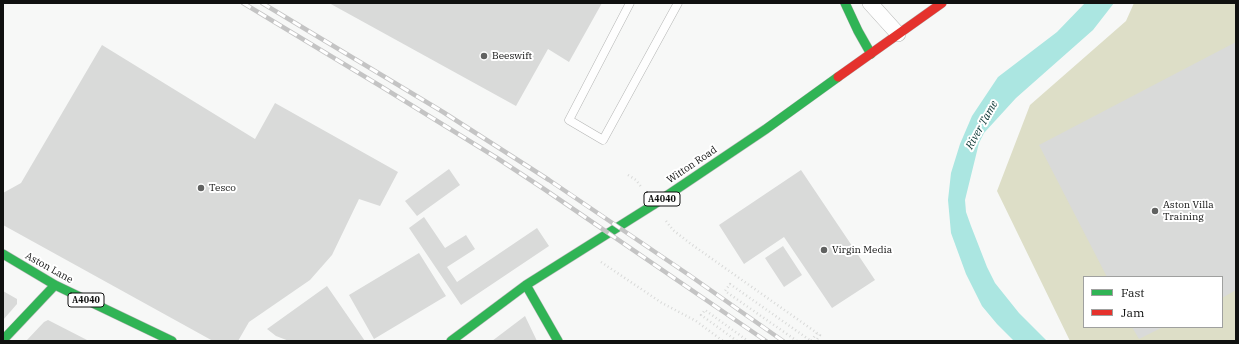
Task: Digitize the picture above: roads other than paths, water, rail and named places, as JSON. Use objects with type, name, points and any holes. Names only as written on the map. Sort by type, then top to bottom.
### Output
[{"type":"main road","points":[[845,3],[871,54]]},
{"type":"main road","name":"Witton Road","points":[[451,341],[526,285],[653,205],[766,129],[942,3]]},
{"type":"main road","name":"Aston Lane","points":[[3,254],[55,284],[172,341]]},
{"type":"main road","points":[[3,340],[55,284]]},
{"type":"main road","points":[[526,285],[558,341]]},
{"type":"street","points":[[870,3],[898,34]]},
{"type":"lane","points":[[630,3],[569,120],[603,140],[678,3]]},
{"type":"water","name":"River Tame","points":[[1085,3],[1114,3],[1093,30],[1016,98],[984,133],[979,143],[965,200],[966,212],[971,226],[995,283],[1019,313],[1047,341],[1014,341],[982,306],[966,274],[951,233],[948,200],[951,173],[960,144],[972,116],[998,77],[1057,32]]},
{"type":"railway","points":[[243,3],[497,158],[766,341]]},
{"type":"railway","points":[[262,3],[443,112],[549,180],[783,341]]},
{"type":"place","name":"Beeswift","points":[[484,56]]},
{"type":"place","name":"Tesco","points":[[201,188]]},
{"type":"place","name":"Aston Villa Training","points":[[1155,211]]},
{"type":"place","name":"Virgin Media","points":[[824,250]]}]
